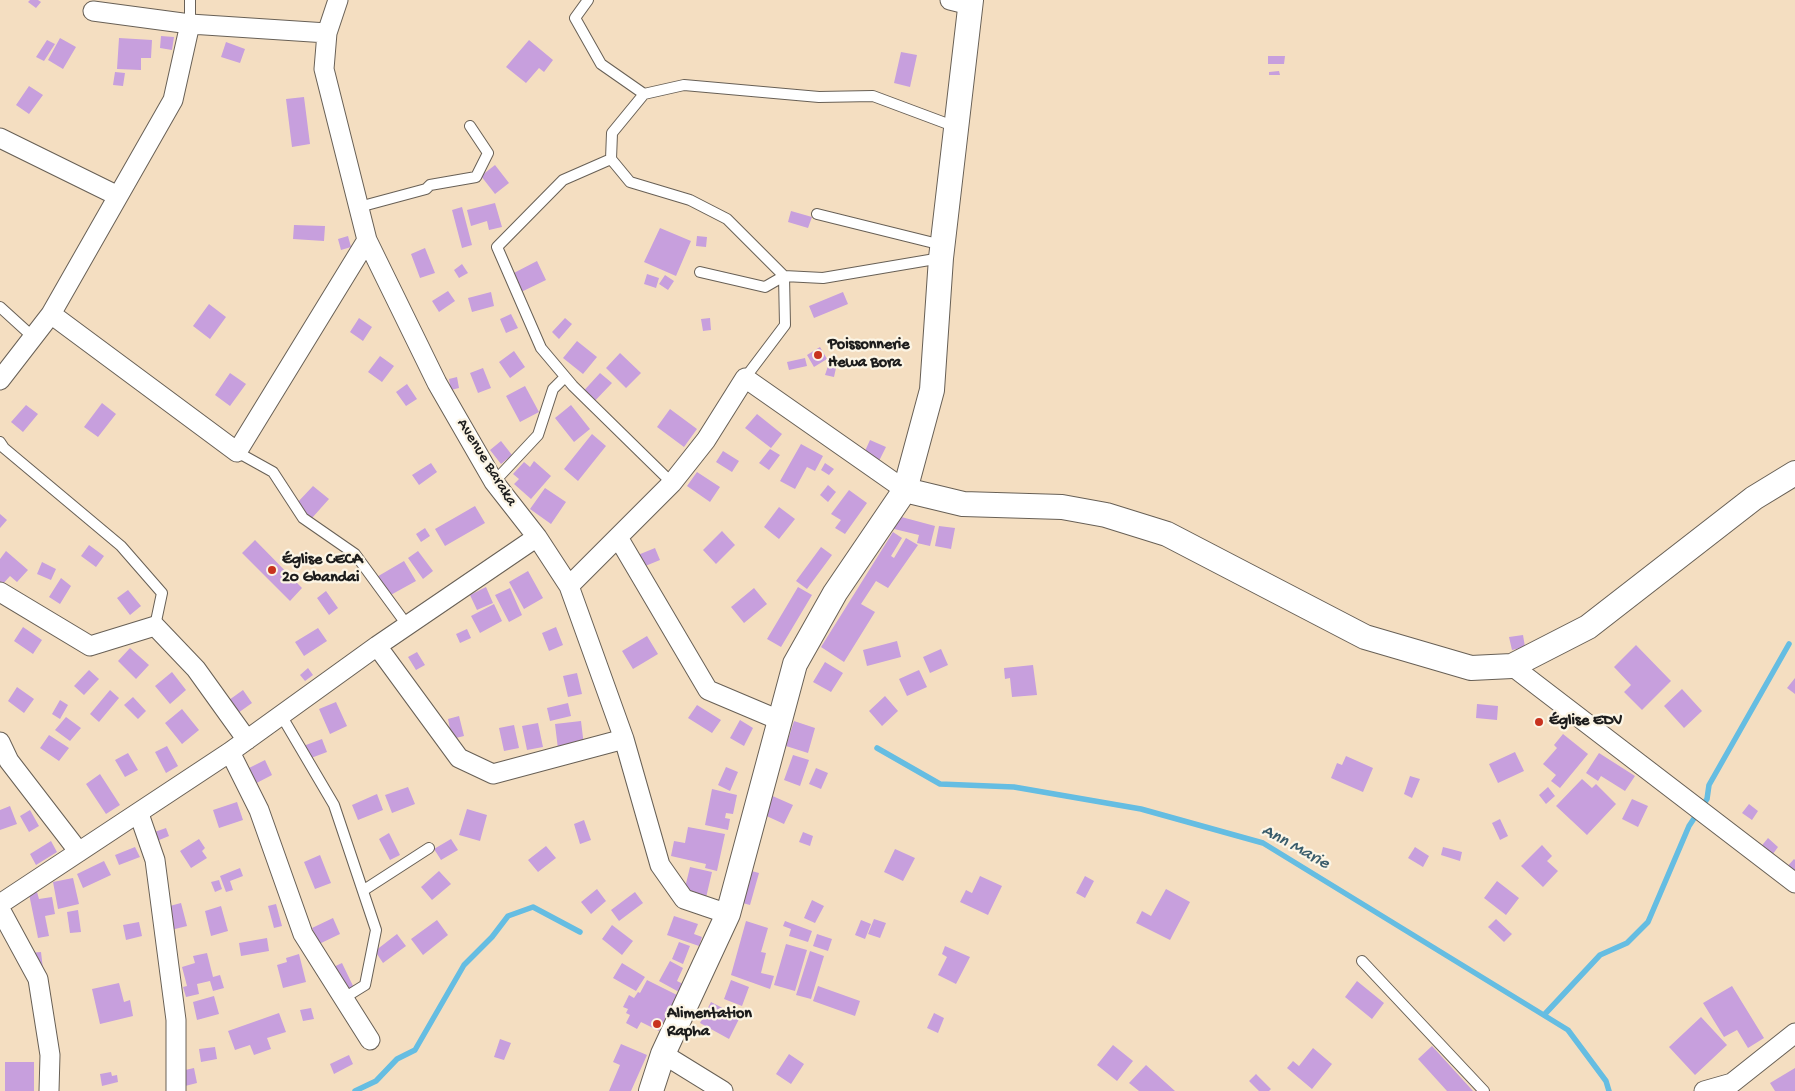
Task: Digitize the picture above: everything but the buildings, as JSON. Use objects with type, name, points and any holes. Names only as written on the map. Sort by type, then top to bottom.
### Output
[{"type":"street","name":"Avenue Baraka","points":[[338,0],[327,34],[324,69],[367,240],[437,383],[494,482],[537,537],[569,586],[624,739],[660,865],[684,899],[728,914]]},
{"type":"street","points":[[652,1091],[662,1054],[728,914],[795,664],[834,593],[905,490],[932,390],[942,251],[956,127],[964,2]]},
{"type":"street","points":[[93,11],[190,24],[327,34]]},
{"type":"street","points":[[0,380],[51,314],[173,100],[190,24]]},
{"type":"street","points":[[0,138],[118,196]]},
{"type":"street","points":[[51,314],[237,452],[367,240]]},
{"type":"street","points":[[569,586],[619,539],[672,483],[706,440],[745,378],[905,490],[963,504],[1062,507],[1106,515],[1167,534],[1366,637],[1471,668],[1512,666],[1588,627],[1754,498],[1795,473]]},
{"type":"street","points":[[0,904],[139,814],[230,752],[377,646],[537,537]]},
{"type":"street","points":[[619,539],[708,690],[779,720]]},
{"type":"street","points":[[0,592],[90,646],[155,626],[196,669],[247,740]]},
{"type":"street","points":[[377,646],[459,758],[492,774],[624,739]]},
{"type":"street","points":[[1512,666],[1795,883]]},
{"type":"street","points":[[0,742],[5,762],[79,852]]},
{"type":"street","points":[[230,752],[258,810],[303,934],[370,1040]]},
{"type":"street","points":[[139,814],[156,860],[176,1020],[176,1091]]},
{"type":"street","points":[[0,909],[38,979],[50,1055],[49,1091]]},
{"type":"street","points":[[1704,1091],[1732,1083],[1795,1033]]},
{"type":"street","points":[[662,1054],[724,1091]]},
{"type":"lane","points":[[190,0],[190,24]]},
{"type":"lane","points":[[588,0],[575,18],[602,64],[644,94]]},
{"type":"lane","points":[[745,378],[785,325],[784,276],[727,219],[690,200],[630,182],[611,159],[612,134],[644,94],[684,85],[819,97],[873,96],[956,127]]},
{"type":"lane","points":[[358,207],[426,189],[430,185],[476,177],[488,153],[470,126]]},
{"type":"lane","points":[[611,159],[563,180],[497,247],[541,348],[565,377],[672,483]]},
{"type":"lane","points":[[817,214],[942,251]]},
{"type":"lane","points":[[700,272],[765,287],[784,276],[822,278],[942,251]]},
{"type":"lane","points":[[0,307],[33,337]]},
{"type":"lane","points":[[494,482],[538,435],[553,389],[565,377]]},
{"type":"lane","points":[[0,442],[4,448],[121,546],[162,593],[155,626]]},
{"type":"lane","points":[[237,452],[273,472],[303,518],[355,554],[408,625]]},
{"type":"lane","points":[[281,715],[334,805],[376,930],[365,984],[344,998]]},
{"type":"lane","points":[[364,890],[429,848]]},
{"type":"lane","points":[[1362,961],[1484,1091]]},
{"type":"waterway","points":[[1544,1015],[1600,955],[1627,943],[1648,922],[1689,826],[1707,799],[1709,785],[1789,644]]},
{"type":"waterway","name":"Ann Marie","points":[[877,748],[940,784],[1014,787],[1141,809],[1263,843],[1568,1030],[1606,1081],[1609,1091]]},
{"type":"waterway","points":[[355,1091],[376,1081],[397,1059],[415,1050],[464,965],[492,937],[508,916],[533,907],[580,932]]},
{"type":"place","name":"Poissonnerie Hewa Bora","points":[[818,355]]},
{"type":"place","name":"Église CECA 20 Gbandai","points":[[272,570]]},
{"type":"place","name":"Église EDV","points":[[1539,722]]},
{"type":"place","name":"Alimentation Rapha","points":[[657,1024]]}]
